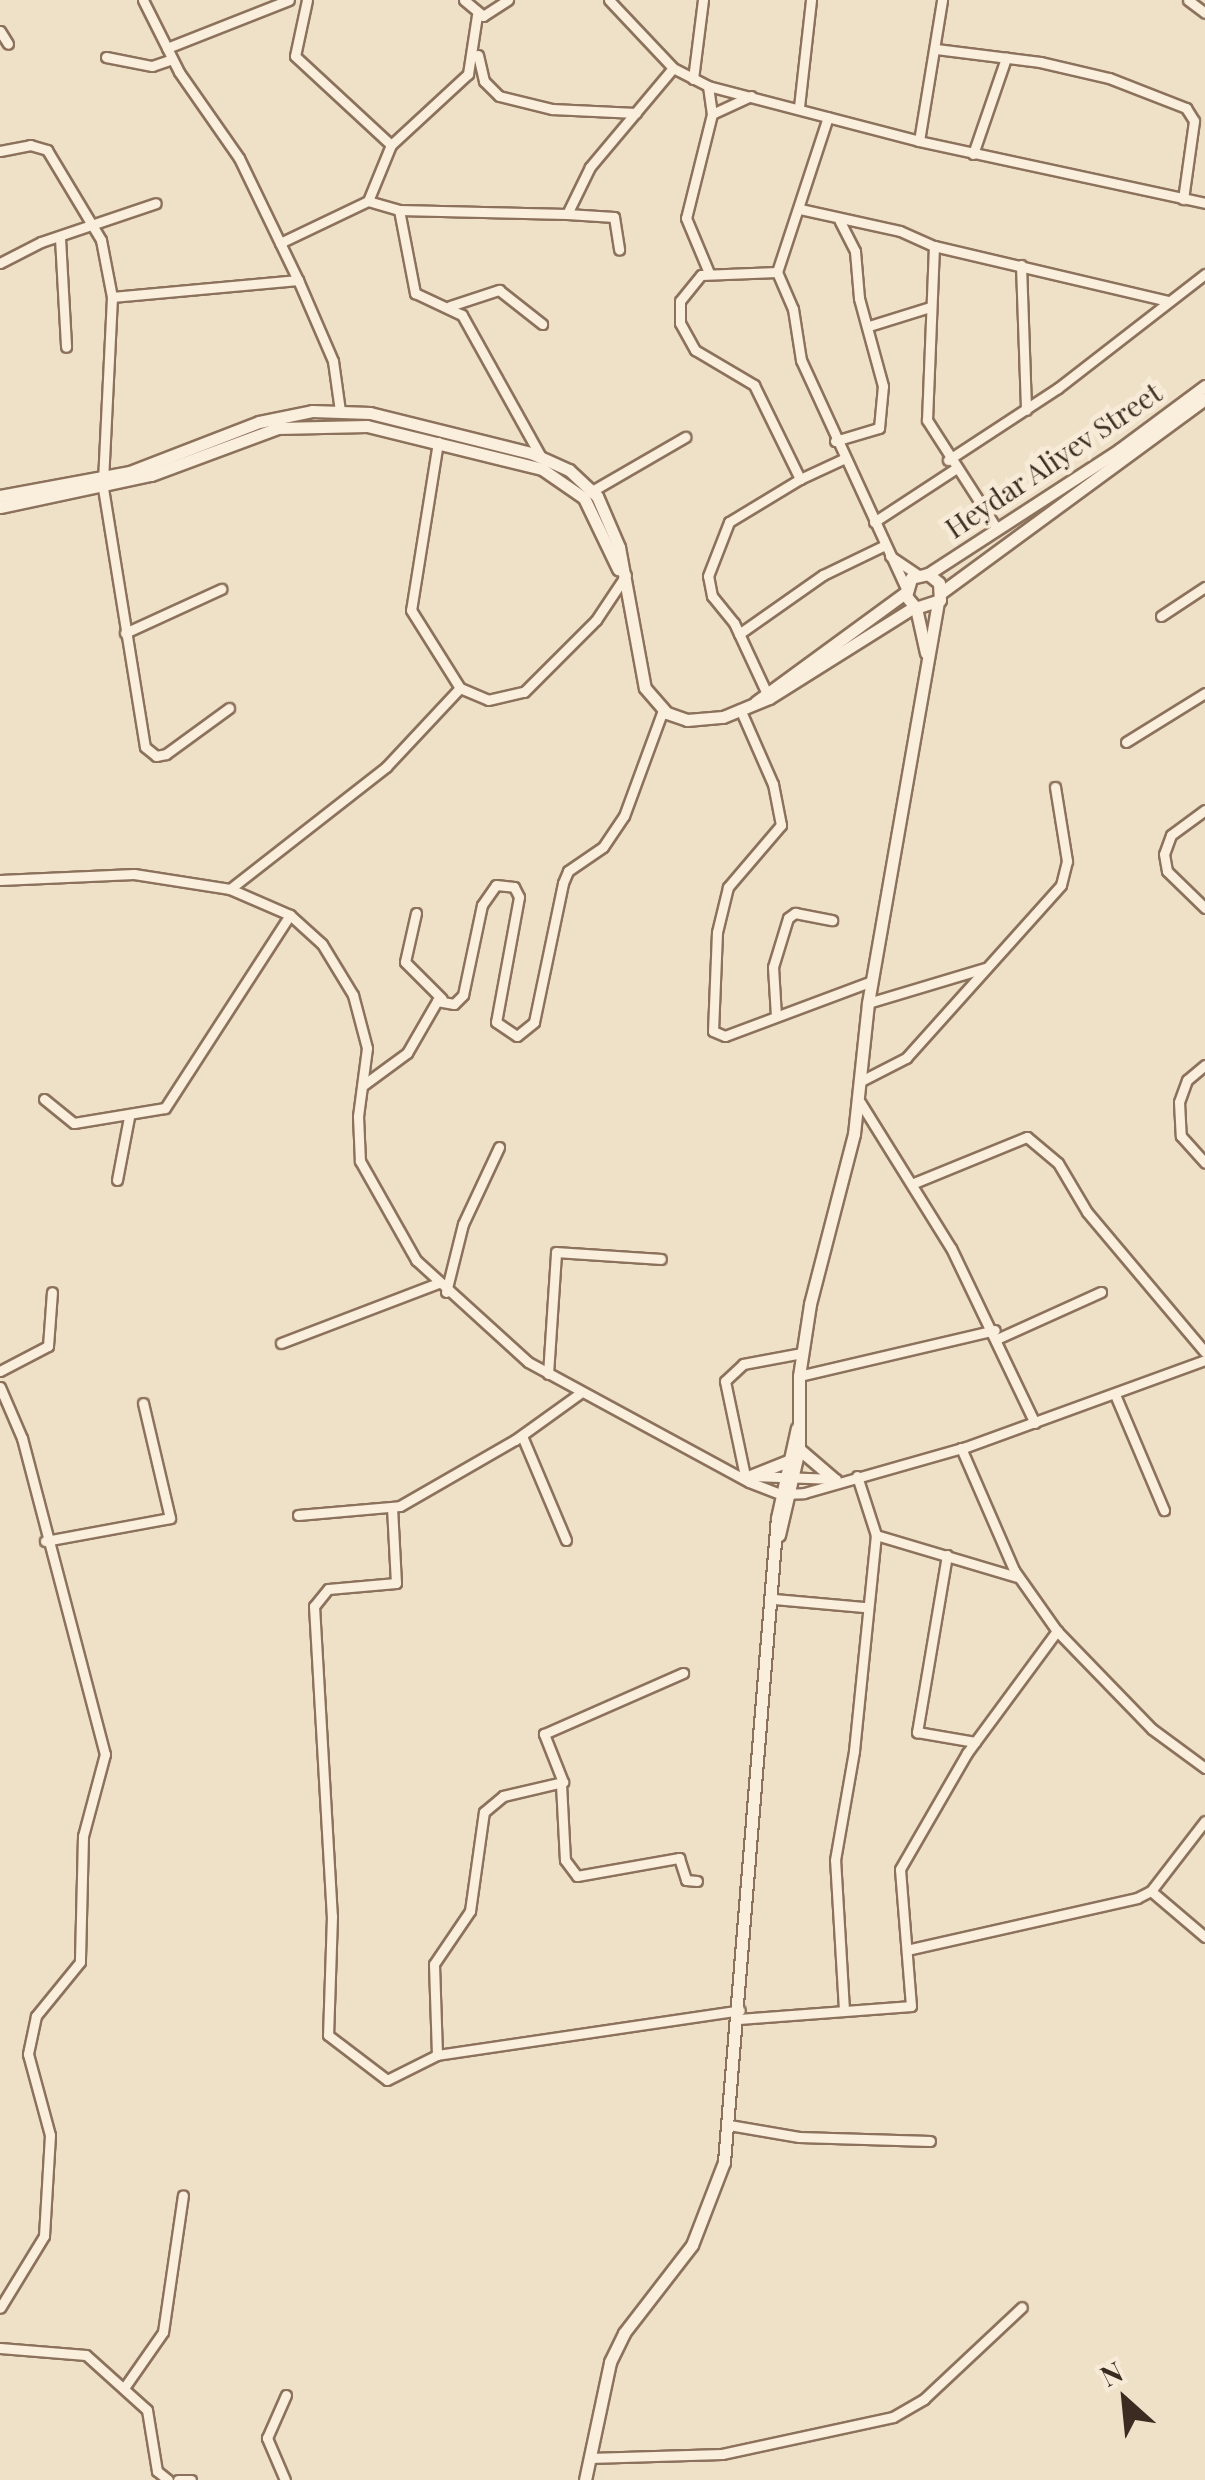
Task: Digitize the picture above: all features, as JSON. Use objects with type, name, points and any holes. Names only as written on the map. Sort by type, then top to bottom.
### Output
[{"type":"main road","name":"Heydar Aliyev Street","points":[[763,697],[923,574],[997,529],[1205,386]]},
{"type":"main road","name":"Heydar Aliyev Street","points":[[940,598],[1204,400]]},
{"type":"main road","points":[[0,508],[103,483],[268,425],[340,410],[434,426],[542,458],[592,491],[615,532],[638,668],[663,710],[695,720],[740,709],[915,608],[940,598]]},
{"type":"main road","points":[[268,425],[335,424],[439,439],[542,469],[564,482],[598,519],[625,579]]},
{"type":"main road","points":[[0,496],[103,483]]},
{"type":"main road","points":[[788,1481],[800,1449],[802,1352],[860,1102],[868,1003],[926,657],[940,598],[923,574]]},
{"type":"main road","points":[[906,590],[915,608],[926,657]]},
{"type":"main road","points":[[585,2480],[610,2362],[702,2227],[729,2125],[779,1535],[788,1461],[798,1428]]},
{"type":"main road","points":[[800,1449],[838,1480]]},
{"type":"main road","points":[[743,1476],[788,1461]]},
{"type":"street","points":[[144,0],[172,59],[239,158],[298,280],[333,361],[340,410]]},
{"type":"street","points":[[167,48],[288,0]]},
{"type":"street","points":[[307,0],[294,56],[392,145]]},
{"type":"street","points":[[464,0],[477,15],[476,47],[484,81],[499,96],[552,109],[636,113]]},
{"type":"street","points":[[477,15],[508,0]]},
{"type":"street","points":[[609,0],[673,68],[708,86],[799,107],[918,142],[1205,203]]},
{"type":"street","points":[[693,79],[703,0]]},
{"type":"street","points":[[799,107],[810,0]]},
{"type":"street","points":[[918,142],[942,0]]},
{"type":"street","points":[[1188,0],[1205,13]]},
{"type":"street","points":[[0,31],[8,44]]},
{"type":"street","points":[[368,202],[392,145],[464,79],[476,47]]},
{"type":"street","points":[[936,50],[1006,58],[1109,78],[1186,108],[1194,121],[1183,198]]},
{"type":"street","points":[[106,58],[152,66],[172,59]]},
{"type":"street","points":[[973,154],[1006,58]]},
{"type":"street","points":[[567,214],[590,168],[673,68]]},
{"type":"street","points":[[708,86],[712,114],[686,218],[709,272]]},
{"type":"street","points":[[712,114],[751,96]]},
{"type":"street","points":[[828,117],[777,272],[793,309],[798,350],[843,459],[906,590]]},
{"type":"street","points":[[0,150],[46,150],[94,225],[112,298],[103,483],[125,632],[149,752],[156,756],[180,746],[229,708]]},
{"type":"street","points":[[280,243],[368,202],[399,210],[611,215],[619,250]]},
{"type":"street","points":[[0,263],[156,203]]},
{"type":"street","points":[[800,209],[840,221],[900,231],[934,246],[1169,300]]},
{"type":"street","points":[[399,210],[415,293],[424,302],[450,306],[498,290],[542,324]]},
{"type":"street","points":[[835,440],[879,428],[883,386],[855,251],[840,221]]},
{"type":"street","points":[[60,238],[66,346]]},
{"type":"street","points":[[934,246],[925,410],[952,465],[997,529]]},
{"type":"street","points":[[1021,265],[1026,410]]},
{"type":"street","points":[[777,272],[709,272],[680,301],[684,332],[695,350],[754,384],[800,479]]},
{"type":"street","points":[[874,522],[1205,274]]},
{"type":"street","points":[[112,298],[298,280]]},
{"type":"street","points":[[450,306],[462,315],[542,458]]},
{"type":"street","points":[[869,326],[930,307]]},
{"type":"street","points":[[592,491],[685,437]]},
{"type":"street","points":[[439,439],[411,610],[460,688],[488,700],[520,694],[596,620],[625,579]]},
{"type":"street","points":[[763,697],[739,634],[709,588],[716,546],[735,517],[843,459]]},
{"type":"street","points":[[739,634],[823,575],[888,550]]},
{"type":"street","points":[[888,550],[923,574]]},
{"type":"street","points":[[1160,616],[1205,587]]},
{"type":"street","points":[[125,632],[221,589]]},
{"type":"street","points":[[230,889],[378,774],[460,688]]},
{"type":"street","points":[[1126,742],[1205,693]]},
{"type":"street","points":[[740,709],[773,784],[781,824],[728,887],[717,932],[710,1023],[725,1036],[872,981]]},
{"type":"street","points":[[416,913],[405,962],[442,999],[454,1004],[463,995],[486,894],[508,884],[518,898],[496,1022],[516,1036],[534,1022],[568,870],[603,847],[624,816],[663,710]]},
{"type":"street","points":[[861,1081],[906,1058],[1066,874],[1055,787]]},
{"type":"street","points":[[1205,810],[1171,836],[1164,854],[1167,871],[1205,908]]},
{"type":"street","points":[[0,880],[134,874],[230,889],[290,915],[322,944],[354,994],[368,1048],[357,1139],[366,1177],[406,1248],[446,1292],[548,1374],[579,1394],[786,1494],[961,1448],[1116,1396],[1205,1360]]},
{"type":"street","points":[[776,1016],[774,966],[788,918],[795,913],[832,920]]},
{"type":"street","points":[[44,1099],[68,1122],[129,1116],[171,1102],[290,915]]},
{"type":"street","points":[[868,1003],[987,967]]},
{"type":"street","points":[[362,1086],[407,1054],[442,999]]},
{"type":"street","points":[[1205,1065],[1187,1080],[1178,1102],[1182,1136],[1205,1162]]},
{"type":"street","points":[[860,1102],[914,1183],[997,1334],[1035,1424]]},
{"type":"street","points":[[116,1180],[129,1116]]},
{"type":"street","points":[[914,1183],[1025,1135],[1058,1163],[1087,1212],[1205,1352]]},
{"type":"street","points":[[446,1292],[463,1224],[500,1147]]},
{"type":"street","points":[[548,1374],[556,1252],[662,1259]]},
{"type":"street","points":[[281,1342],[438,1283]]},
{"type":"street","points":[[0,1371],[48,1346],[52,1292]]},
{"type":"street","points":[[799,1376],[997,1334],[1100,1292]]},
{"type":"street","points":[[743,1476],[725,1381],[743,1364],[802,1352]]},
{"type":"street","points":[[0,1388],[22,1438],[105,1754],[88,1799],[80,1864],[80,1962],[36,2016],[28,2054],[50,2135],[44,2236],[0,2308]]},
{"type":"street","points":[[298,1515],[392,1507],[522,1436],[579,1394]]},
{"type":"street","points":[[1116,1396],[1164,1510]]},
{"type":"street","points":[[46,1541],[170,1518],[143,1402]]},
{"type":"street","points":[[522,1436],[566,1540]]},
{"type":"street","points":[[961,1448],[1018,1578],[1058,1631],[1152,1730],[1205,1768]]},
{"type":"street","points":[[743,1476],[788,1481],[838,1480]]},
{"type":"street","points":[[844,2010],[835,1860],[854,1751],[865,1608],[876,1535],[856,1476]]},
{"type":"street","points":[[392,1507],[396,1583],[328,1588],[314,1606],[332,1916],[326,2029],[387,2080],[437,2056],[740,2014],[912,2006],[911,1950],[898,1894],[900,1869],[975,1742],[1058,1631]]},
{"type":"street","points":[[876,1535],[1018,1578]]},
{"type":"street","points":[[947,1554],[916,1732],[975,1742]]},
{"type":"street","points":[[774,1599],[865,1608]]},
{"type":"street","points":[[683,1674],[544,1734],[561,1784],[565,1860],[576,1876],[679,1858],[686,1880],[697,1881]]},
{"type":"street","points":[[437,2056],[434,1964],[470,1911],[484,1812],[502,1796],[561,1784]]},
{"type":"street","points":[[911,1950],[1151,1891],[1205,1821]]},
{"type":"street","points":[[1151,1891],[1205,1937]]},
{"type":"street","points":[[729,2125],[799,2137],[930,2141]]},
{"type":"street","points":[[124,2388],[162,2336],[183,2194]]},
{"type":"street","points":[[588,2458],[722,2454],[893,2416],[924,2399],[1022,2307]]},
{"type":"street","points":[[0,2348],[79,2351],[147,2410],[156,2471],[168,2480]]},
{"type":"street","points":[[285,2480],[268,2438],[286,2395]]},
{"type":"street","points":[[178,2480],[191,2480]]}]
